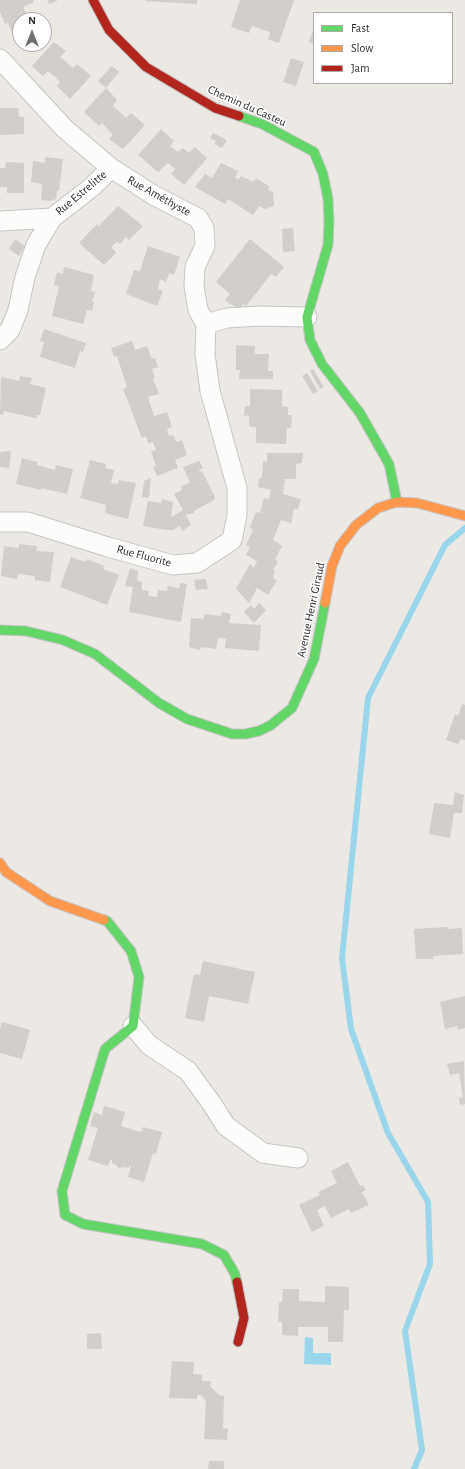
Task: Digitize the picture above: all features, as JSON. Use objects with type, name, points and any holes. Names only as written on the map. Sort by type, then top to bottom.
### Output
[{"type":"street","name":"Chemin du Casteu","points":[[93,0],[109,30],[146,67],[215,108],[262,124],[314,152],[323,174],[328,199],[329,222],[328,245],[307,317],[310,340],[322,364],[360,413],[389,464],[397,502]]},
{"type":"street","name":"Rue Améthyste","points":[[0,59],[65,129],[111,168],[155,196],[198,218],[204,228],[205,246],[195,267],[194,286],[198,310],[206,324]]},
{"type":"street","name":"Rue Estrelitte","points":[[52,218],[92,187],[111,168]]},
{"type":"street","points":[[0,220],[52,218]]},
{"type":"street","points":[[0,340],[10,330],[18,310],[25,277],[36,245],[52,218]]},
{"type":"street","points":[[206,324],[227,318],[307,317]]},
{"type":"street","name":"Rue Fluorite","points":[[0,522],[28,522],[108,547],[173,565],[197,563],[232,540],[237,515],[237,488],[210,391],[205,354],[206,324]]},
{"type":"street","name":"Avenue Henri Giraud","points":[[0,630],[26,631],[63,640],[95,654],[160,703],[187,719],[232,734],[245,734],[259,731],[271,725],[292,708],[301,689],[314,659],[332,566],[340,546],[356,525],[378,508],[397,502],[417,503],[465,516]]},
{"type":"street","points":[[0,863],[6,872],[50,902],[107,921],[131,951],[139,977],[133,1026],[105,1049],[62,1191],[65,1215],[83,1224],[202,1244],[224,1255],[235,1274],[244,1318],[238,1342]]},
{"type":"street","points":[[133,1026],[149,1045],[188,1071],[226,1126],[263,1153],[298,1158]]},
{"type":"water","points":[[305,1337],[313,1338],[313,1353],[331,1353],[331,1365],[304,1364]]},
{"type":"building","points":[[0,0],[33,0],[34,2],[23,7],[26,12],[12,12],[12,33],[8,23],[5,24],[0,12]]},
{"type":"building","points":[[48,0],[57,0],[57,1],[49,4]]},
{"type":"building","points":[[197,0],[197,4],[146,1]]},
{"type":"building","points":[[240,0],[294,0],[279,43],[268,39],[270,32],[252,26],[249,33],[231,27]]},
{"type":"building","points":[[313,31],[313,44],[309,42]]},
{"type":"building","points":[[54,42],[66,51],[60,57],[73,68],[77,64],[91,76],[70,99],[57,86],[60,82],[55,77],[48,71],[43,76],[32,66],[45,52],[52,52],[52,44]]},
{"type":"building","points":[[291,58],[304,62],[296,86],[283,82]]},
{"type":"building","points":[[112,66],[119,72],[106,88],[98,81]]},
{"type":"building","points":[[106,88],[117,100],[113,106],[126,118],[131,113],[145,125],[123,149],[109,139],[113,135],[102,123],[99,126],[84,112]]},
{"type":"building","points":[[0,108],[18,108],[19,117],[24,117],[24,134],[0,135]]},
{"type":"building","points":[[161,129],[174,141],[170,146],[178,152],[183,148],[189,153],[195,147],[207,158],[184,185],[171,174],[175,169],[168,163],[158,172],[138,155]]},
{"type":"building","points":[[213,133],[227,140],[222,148],[214,144],[216,141],[210,138]]},
{"type":"building","points":[[45,157],[63,159],[59,191],[57,191],[56,199],[50,201],[41,200],[42,184],[31,182],[33,161],[45,163]]},
{"type":"building","points":[[6,162],[24,163],[24,193],[7,193],[7,187],[0,187],[0,168],[5,168]]},
{"type":"building","points":[[221,163],[238,171],[235,178],[239,179],[241,176],[253,182],[256,178],[269,186],[268,190],[273,192],[274,206],[265,209],[259,206],[253,215],[228,199],[225,204],[195,187],[205,174],[212,178]]},
{"type":"building","points":[[118,206],[143,226],[129,240],[126,237],[120,244],[117,242],[111,247],[116,253],[104,265],[79,243],[97,224],[99,226]]},
{"type":"building","points":[[293,228],[295,251],[283,252],[282,229]]},
{"type":"building","points":[[15,239],[25,246],[19,256],[9,249]]},
{"type":"building","points":[[250,239],[284,267],[276,277],[271,274],[246,306],[243,304],[239,310],[225,300],[230,294],[216,282]]},
{"type":"building","points":[[148,246],[180,257],[174,275],[169,273],[166,282],[160,279],[158,289],[163,291],[157,306],[126,294],[134,270],[140,271]]},
{"type":"building","points":[[64,267],[94,275],[91,291],[95,292],[92,302],[94,302],[92,311],[87,310],[83,324],[52,316],[59,286],[54,285],[57,272],[63,274]]},
{"type":"building","points":[[44,329],[86,343],[83,352],[80,351],[75,368],[40,357],[44,342],[40,341]]},
{"type":"building","points":[[132,341],[135,350],[147,346],[152,359],[155,358],[158,367],[152,369],[155,378],[153,379],[159,394],[148,397],[154,416],[167,412],[172,427],[167,429],[169,436],[173,435],[176,442],[182,440],[187,455],[175,460],[178,468],[157,476],[153,467],[156,466],[151,451],[156,450],[153,442],[148,443],[146,436],[142,438],[123,389],[127,387],[117,356],[114,357],[111,348]]},
{"type":"building","points":[[236,345],[255,346],[255,354],[269,354],[268,371],[273,371],[273,379],[239,379],[240,370],[236,370]]},
{"type":"building","points":[[313,369],[324,387],[320,389],[310,371]]},
{"type":"building","points":[[307,373],[318,391],[313,394],[302,376]]},
{"type":"building","points":[[20,376],[32,378],[30,384],[46,388],[40,415],[37,415],[36,418],[4,411],[3,415],[0,414],[1,377],[19,381]]},
{"type":"building","points":[[250,389],[282,390],[282,406],[288,407],[288,415],[292,415],[291,428],[287,428],[286,444],[256,443],[256,427],[249,426],[249,415],[244,416],[245,406],[250,406]]},
{"type":"building","points":[[11,451],[9,468],[0,467],[0,452]]},
{"type":"building","points":[[267,453],[303,453],[302,463],[296,464],[296,479],[285,479],[283,494],[301,499],[298,509],[294,509],[291,523],[281,520],[273,540],[282,546],[275,559],[278,562],[273,570],[275,571],[273,578],[277,580],[268,595],[257,588],[249,603],[236,589],[250,564],[254,568],[257,561],[246,555],[250,547],[246,545],[253,530],[250,527],[256,512],[260,513],[264,498],[269,499],[271,490],[258,487],[259,478],[262,478],[263,461],[267,462]]},
{"type":"building","points":[[22,458],[37,462],[37,465],[55,470],[56,465],[73,469],[67,494],[16,484]]},
{"type":"building","points":[[90,460],[106,464],[105,468],[114,470],[111,483],[118,484],[119,480],[136,483],[128,519],[105,513],[106,505],[80,498]]},
{"type":"building","points":[[199,461],[203,468],[199,470],[200,472],[202,471],[215,497],[214,500],[194,511],[194,513],[186,515],[191,525],[182,531],[180,526],[173,530],[167,530],[143,526],[148,501],[161,503],[162,499],[173,502],[171,517],[183,510],[174,494],[182,490],[181,487],[190,482],[183,467]]},
{"type":"building","points":[[151,478],[149,498],[142,497],[144,481]]},
{"type":"building","points":[[19,544],[37,546],[36,551],[54,552],[50,582],[35,580],[35,576],[18,574],[17,579],[1,576],[4,546],[19,548]]},
{"type":"building","points":[[71,557],[85,562],[87,559],[104,566],[103,569],[119,575],[107,605],[60,587]]},
{"type":"building","points":[[130,568],[138,571],[137,581],[142,582],[142,590],[149,591],[148,596],[157,597],[158,590],[167,591],[168,586],[179,588],[180,583],[187,584],[181,622],[129,612],[133,587],[125,586]]},
{"type":"building","points":[[206,579],[208,589],[196,590],[194,580]]},
{"type":"building","points":[[259,603],[266,610],[254,623],[244,612],[251,605],[254,609]]},
{"type":"building","points":[[222,612],[231,614],[229,623],[261,625],[259,651],[225,648],[226,639],[218,638],[216,649],[201,647],[200,650],[189,647],[191,618],[203,619],[205,614],[221,616]]},
{"type":"building","points":[[462,704],[465,705],[465,740],[461,739],[458,744],[446,740],[455,714],[458,716]]},
{"type":"building","points":[[455,792],[464,795],[462,813],[454,813],[450,838],[429,834],[434,803],[453,805]]},
{"type":"building","points":[[448,927],[448,929],[462,928],[463,954],[433,956],[433,959],[416,959],[414,929]]},
{"type":"building","points":[[203,961],[255,972],[248,1004],[209,996],[204,1022],[185,1018],[194,974],[200,975]]},
{"type":"building","points":[[465,996],[465,1028],[458,1030],[457,1026],[445,1029],[440,1002]]},
{"type":"building","points":[[2,1022],[30,1030],[22,1059],[0,1053],[0,1028]]},
{"type":"building","points":[[464,1061],[465,1104],[460,1105],[459,1098],[463,1097],[459,1073],[450,1075],[447,1064]]},
{"type":"building","points":[[104,1106],[125,1112],[121,1126],[141,1132],[143,1127],[162,1132],[156,1154],[153,1153],[144,1182],[128,1177],[131,1166],[129,1166],[129,1168],[119,1168],[112,1163],[112,1160],[110,1160],[108,1166],[88,1160],[98,1128],[90,1126],[94,1112],[102,1115]]},
{"type":"building","points":[[348,1162],[360,1186],[363,1185],[366,1190],[362,1192],[369,1205],[351,1213],[349,1209],[331,1218],[325,1206],[317,1210],[324,1226],[312,1232],[299,1205],[320,1195],[318,1192],[337,1183],[331,1171]]},
{"type":"building","points":[[325,1286],[349,1287],[349,1310],[344,1310],[343,1342],[328,1342],[328,1327],[298,1327],[298,1336],[282,1335],[282,1322],[278,1322],[279,1302],[282,1302],[283,1289],[299,1289],[299,1301],[325,1302]]},
{"type":"building","points":[[101,1333],[102,1349],[87,1349],[87,1334]]},
{"type":"building","points":[[172,1361],[194,1362],[193,1374],[202,1375],[202,1381],[211,1381],[210,1386],[219,1395],[224,1396],[223,1428],[228,1429],[227,1440],[204,1439],[206,1401],[201,1395],[197,1395],[197,1399],[169,1398]]},
{"type":"building","points":[[209,1461],[224,1461],[224,1469],[208,1469]]},
{"type":"waterway","points":[[414,1469],[422,1450],[405,1331],[430,1264],[428,1202],[388,1133],[351,1029],[342,958],[368,698],[445,545],[465,528]]},
{"type":"traffic: fast","points":[[239,116],[262,124],[314,152],[323,174],[328,199],[329,222],[328,245],[307,317],[310,340],[322,364],[360,413],[389,464],[397,502]]},
{"type":"traffic: fast","points":[[0,630],[26,631],[63,640],[95,654],[159,703],[187,719],[232,734],[245,734],[259,731],[271,725],[292,708],[314,659],[325,603]]},
{"type":"traffic: fast","points":[[104,920],[107,921],[131,951],[139,977],[133,1026],[105,1049],[62,1191],[65,1215],[83,1224],[202,1244],[224,1255],[235,1274],[237,1282]]},
{"type":"traffic: slow","points":[[325,603],[332,566],[340,546],[356,525],[378,508],[397,502],[417,503],[465,516]]},
{"type":"traffic: slow","points":[[0,863],[6,872],[50,901],[104,920]]},
{"type":"traffic: jam","points":[[93,0],[109,30],[146,67],[215,108],[239,116]]},
{"type":"traffic: jam","points":[[237,1282],[244,1318],[238,1342]]}]
